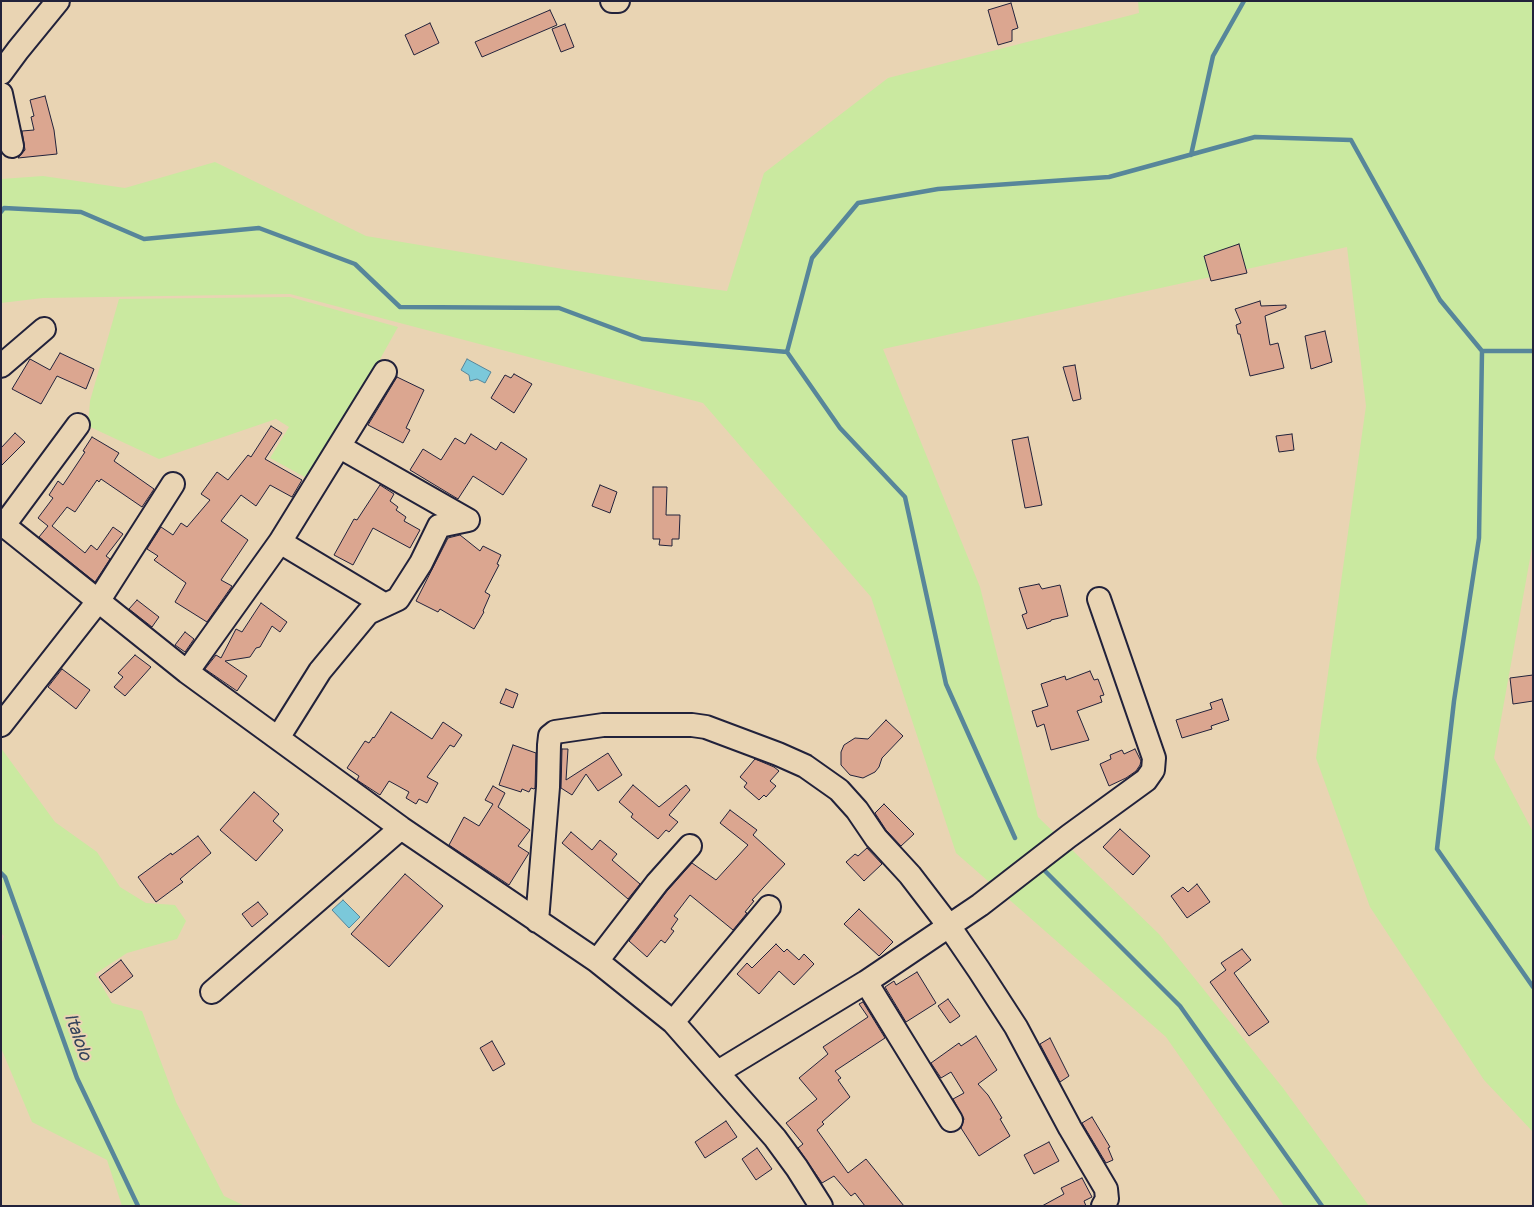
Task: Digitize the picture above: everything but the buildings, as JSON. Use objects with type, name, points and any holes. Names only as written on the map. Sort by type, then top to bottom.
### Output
[{"type":"street","points":[[1,73],[58,1]]},
{"type":"street","points":[[612,1],[618,1]]},
{"type":"street","points":[[1,94],[12,146]]},
{"type":"street","points":[[1,366],[44,329]]},
{"type":"street","points":[[187,672],[280,542],[386,372]]},
{"type":"street","points":[[78,425],[3,524],[187,672],[401,828],[598,961],[673,1022],[775,1138],[821,1206]]},
{"type":"street","points":[[278,738],[320,671],[368,613],[398,599],[421,563],[439,526],[468,520],[340,447]]},
{"type":"street","points":[[1,725],[99,600],[173,484]]},
{"type":"street","points":[[280,542],[385,605]]},
{"type":"street","points":[[718,1072],[866,982],[980,905],[1068,836],[1146,780],[1153,770],[1154,758],[1099,599]]},
{"type":"street","points":[[537,921],[548,787],[550,736],[554,732],[564,729],[603,725],[676,724],[706,727],[805,766],[839,790],[857,810],[876,838],[910,875],[948,926],[1016,1027],[1070,1128],[1106,1189],[1107,1199],[1103,1206]]},
{"type":"street","points":[[212,992],[401,828]]},
{"type":"street","points":[[598,961],[657,883],[690,846]]},
{"type":"street","points":[[673,1022],[769,907]]},
{"type":"street","points":[[866,982],[951,1120]]},
{"type":"green space","points":[[1138,1],[1533,1],[1533,542],[1494,758],[1533,832],[1533,1132],[1484,1080],[1370,907],[1316,758],[1366,406],[1347,247],[883,349],[980,587],[1038,817],[1159,934],[1283,1088],[1369,1206],[1284,1206],[1166,1037],[956,853],[871,597],[703,403],[290,294],[43,298],[1,303],[1,179],[43,176],[125,188],[215,162],[366,236],[569,270],[727,291],[764,173],[888,78],[1139,13]]},
{"type":"green space","points":[[290,297],[398,327],[312,481],[270,458],[289,427],[276,419],[159,459],[88,426],[90,401],[119,299]]},
{"type":"green space","points":[[1,748],[55,822],[97,852],[120,887],[146,903],[175,905],[186,921],[177,939],[127,953],[95,974],[112,1003],[142,1011],[176,1102],[224,1196],[245,1206],[122,1206],[107,1160],[32,1122],[1,1048],[1,945],[4,936],[1,933]]},
{"type":"water","points":[[467,359],[491,372],[485,383],[477,379],[470,381],[469,375],[461,370]]},
{"type":"water","points":[[343,900],[360,917],[349,928],[332,910]]},
{"type":"waterway","points":[[1191,155],[1213,56],[1244,1]]},
{"type":"waterway","points":[[1,212],[4,208],[81,212],[144,239],[259,228],[355,264],[400,307],[559,308],[642,339],[787,352],[812,258],[858,203],[938,189],[1109,177],[1255,137],[1351,140],[1440,300],[1482,351],[1533,351]]},
{"type":"waterway","points":[[1482,351],[1479,538],[1454,701],[1437,849],[1533,987]]},
{"type":"waterway","points":[[787,352],[840,428],[905,497],[946,684],[1015,838]]},
{"type":"waterway","points":[[1045,871],[1180,1006],[1322,1206]]},
{"type":"waterway","name":"Italolo","points":[[1,873],[5,877],[77,1078],[138,1206]]}]
